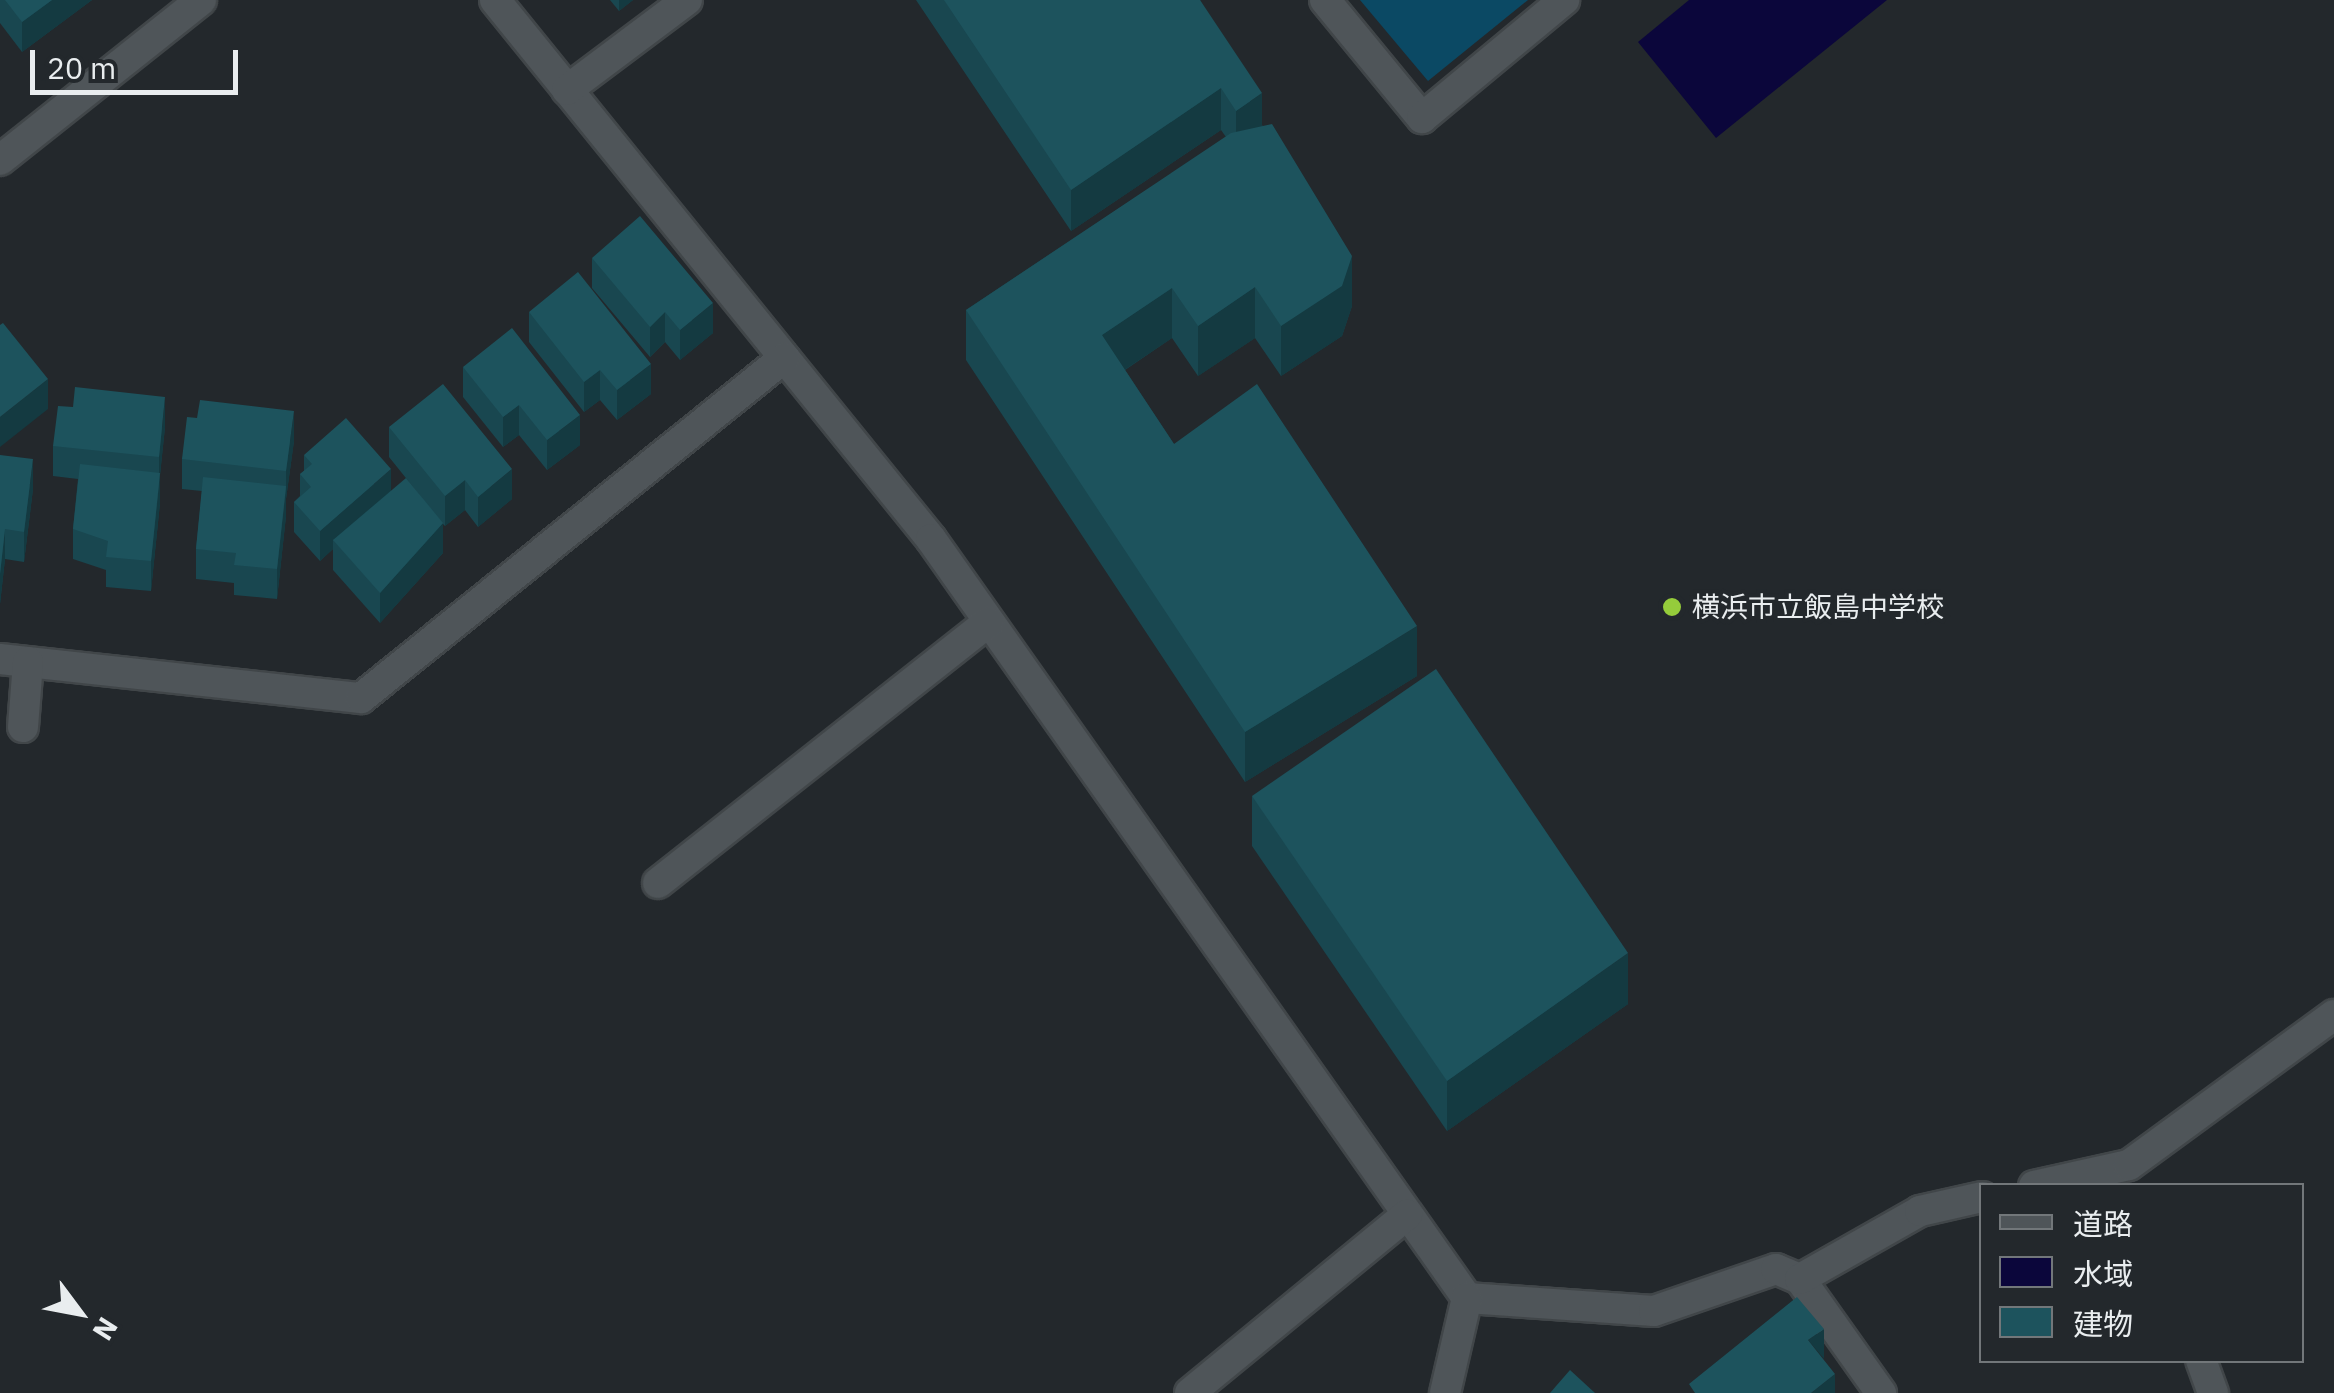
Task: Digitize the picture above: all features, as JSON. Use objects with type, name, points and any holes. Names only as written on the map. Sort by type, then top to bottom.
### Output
[{"type":"street","points":[[0,160],[200,0]]},
{"type":"street","points":[[495,0],[784,358],[988,622],[1467,1298],[1445,1393]]},
{"type":"street","points":[[567,90],[687,0]]},
{"type":"street","points":[[1325,0],[1422,118],[1564,0]]},
{"type":"street","points":[[23,726],[14,660],[362,698],[784,358]]},
{"type":"street","points":[[658,883],[988,622]]},
{"type":"street","points":[[2061,1183],[2133,1175],[2334,1015]]},
{"type":"street","points":[[1800,1279],[1920,1210],[1979,1198]]},
{"type":"street","points":[[1190,1393],[1406,1215]]},
{"type":"street","points":[[1467,1298],[1654,1311],[1776,1270],[1800,1279],[1881,1393]]},
{"type":"street","points":[[2202,1363],[2212,1393]]},
{"type":"shaded area","points":[[1360,0],[1528,0],[1428,81]]},
{"type":"water","points":[[1689,0],[1887,0],[1716,138],[1638,42]]},
{"type":"building","points":[[5,0],[52,0],[22,22]]},
{"type":"building","points":[[944,0],[1200,0],[1262,93],[1236,111],[1221,88],[1071,190]]},
{"type":"building","points":[[1272,124],[1352,256],[1342,286],[1281,326],[1255,287],[1198,326],[1172,288],[1102,335],[1174,444],[1257,384],[1417,626],[1245,732],[966,310],[1231,133]]},
{"type":"building","points":[[640,216],[713,303],[680,330],[665,312],[650,327],[592,258]]},
{"type":"building","points":[[578,272],[651,364],[617,390],[600,370],[584,382],[529,312]]},
{"type":"building","points":[[3,323],[48,379],[0,417],[0,325]]},
{"type":"building","points":[[512,328],[580,415],[547,440],[519,405],[503,417],[463,367]]},
{"type":"building","points":[[443,384],[512,469],[478,497],[465,480],[445,496],[389,427]]},
{"type":"building","points":[[75,387],[165,397],[159,457],[53,446],[58,406],[73,407]]},
{"type":"building","points":[[200,400],[294,411],[286,471],[182,459],[187,417],[197,418]]},
{"type":"building","points":[[346,418],[391,469],[320,531],[294,502],[311,487],[300,474],[312,464],[304,455]]},
{"type":"building","points":[[0,455],[33,459],[24,532],[5,529],[0,574]]},
{"type":"building","points":[[80,464],[160,473],[151,561],[106,557],[108,541],[73,529]]},
{"type":"building","points":[[203,477],[286,486],[277,569],[234,565],[236,553],[196,549]]},
{"type":"building","points":[[406,478],[443,523],[380,593],[333,540]]},
{"type":"building","points":[[1436,669],[1628,953],[1447,1081],[1252,796]]},
{"type":"building","points":[[1797,1297],[1824,1329],[1808,1340],[1835,1374],[1811,1393],[1695,1393],[1689,1384]]},
{"type":"building","points":[[1570,1370],[1595,1393],[1550,1393]]},
{"type":"place","name":"横浜市立飯島中学校","points":[[1672,607]]}]
